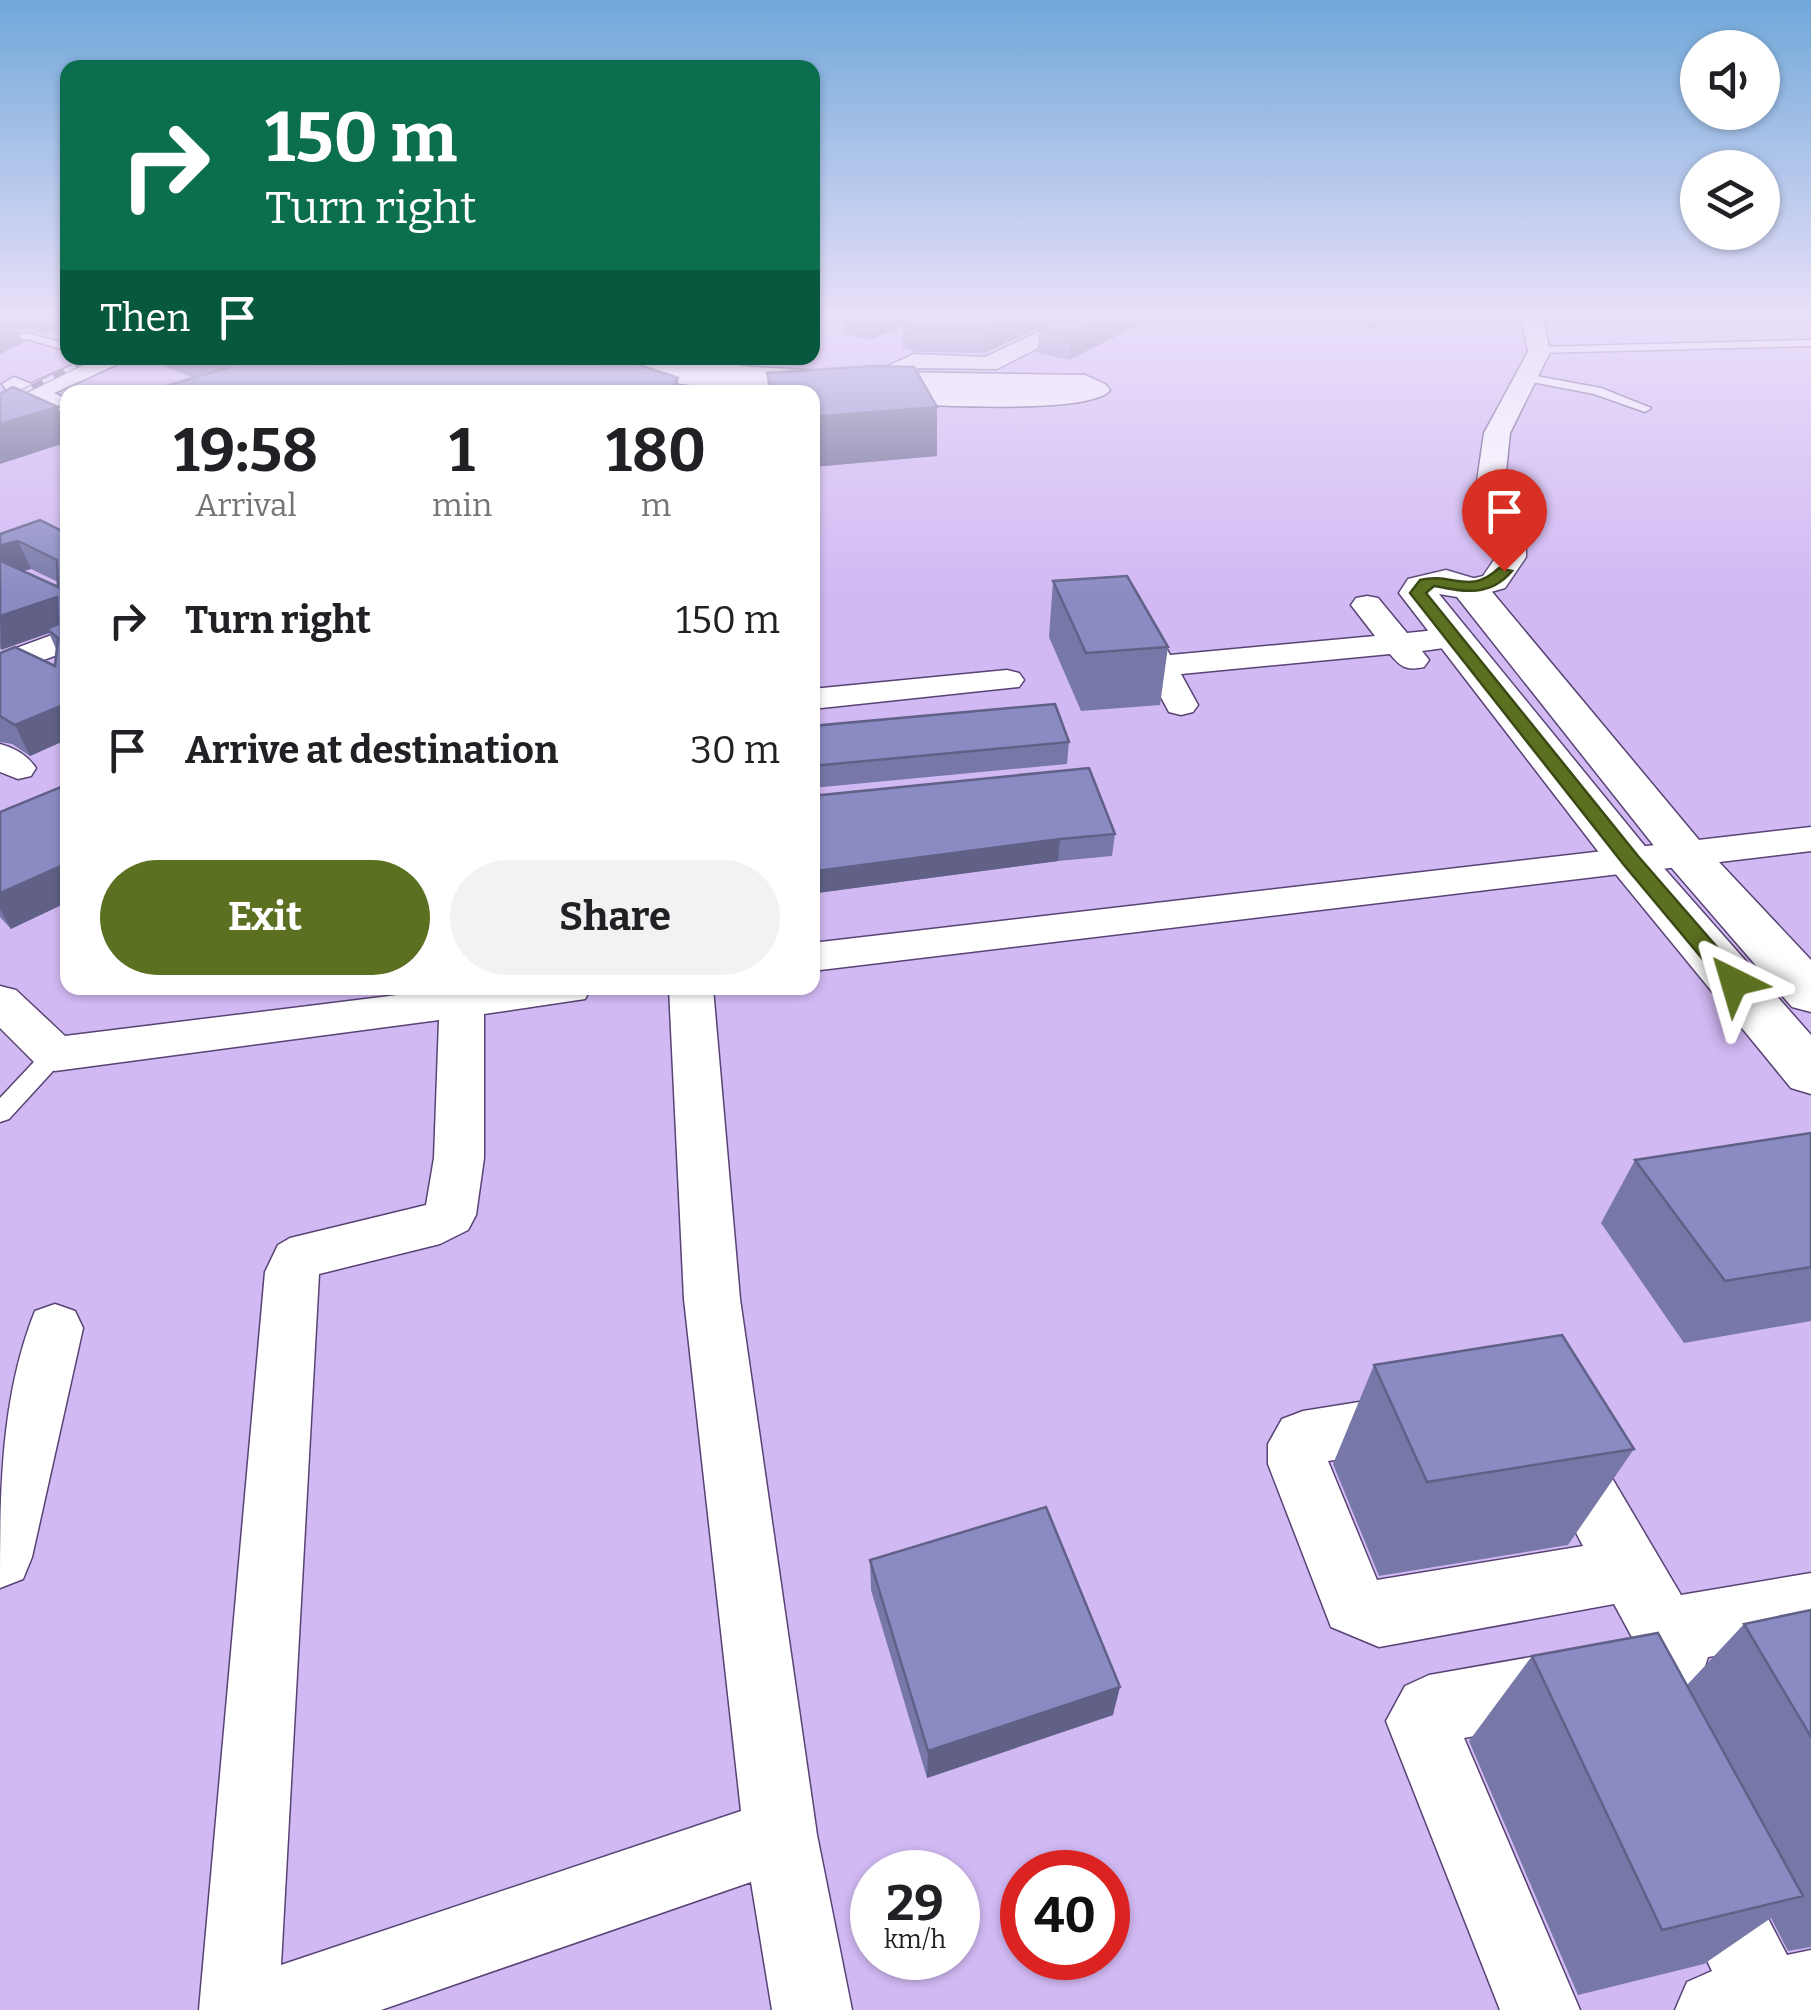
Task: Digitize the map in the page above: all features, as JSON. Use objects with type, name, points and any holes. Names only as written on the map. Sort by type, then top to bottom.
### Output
[{"type":"street","points":[[1510,408],[1497,433],[1491,481],[1511,541],[1511,557],[1494,582],[1470,589],[1434,581],[1425,583],[1418,593],[1631,860],[1811,1073]]},
{"type":"street","points":[[1470,589],[1687,856],[1811,994]]},
{"type":"street","points":[[1367,605],[1406,652]]},
{"type":"street","points":[[1140,630],[1181,705]]},
{"type":"street","points":[[1160,666],[1406,652],[1454,638]]},
{"type":"street","points":[[13,661],[60,642]]},
{"type":"street","points":[[13,661],[55,674]]},
{"type":"street","points":[[820,698],[1007,680]]},
{"type":"street","points":[[820,956],[1811,839]]},
{"type":"street","points":[[0,1001],[55,1054],[511,995]]},
{"type":"street","points":[[690,995],[712,1299],[780,1835],[812,2010]]},
{"type":"street","points":[[239,2010],[292,1272],[296,1261],[309,1253],[440,1223],[450,1215],[459,1158],[462,1001]]},
{"type":"street","points":[[0,1557],[54,1328]]},
{"type":"street","points":[[1534,1408],[1544,1417],[1674,1648],[1675,1660],[1669,1666],[1428,1710],[1421,1720],[1540,2010]]},
{"type":"street","points":[[1461,1412],[1304,1438],[1298,1444],[1298,1464],[1354,1604],[1380,1614],[1628,1570]]},
{"type":"street","points":[[1663,1632],[1786,1611],[1811,1695]]},
{"type":"street","points":[[1603,1677],[1638,1745]]},
{"type":"street","points":[[1681,1830],[1764,1999]]},
{"type":"street","points":[[266,2010],[780,1835]]},
{"type":"lane","points":[[0,1114],[55,1054]]},
{"type":"building","points":[[0,408],[55,408],[0,424]]},
{"type":"building","points":[[820,408],[927,408],[820,416]]},
{"type":"building","points":[[40,520],[60,530],[60,706],[15,725],[0,716],[0,653],[15,647],[55,666],[58,638],[47,629],[58,624],[57,597],[0,616],[0,558],[58,587],[57,560],[18,541],[2,545],[0,550],[0,534]]},
{"type":"building","points":[[1127,576],[1168,647],[1086,653],[1053,581]]},
{"type":"building","points":[[1055,704],[1069,742],[820,765],[820,725]]},
{"type":"building","points":[[1089,768],[1115,834],[820,870],[820,795]]},
{"type":"building","points":[[60,787],[60,867],[0,893],[0,812]]},
{"type":"building","points":[[1811,1133],[1811,1267],[1725,1281],[1635,1160]]},
{"type":"building","points":[[1562,1335],[1634,1449],[1427,1482],[1374,1365]]},
{"type":"building","points":[[1046,1507],[1120,1687],[928,1751],[870,1560]]},
{"type":"building","points":[[1811,1610],[1811,1737],[1744,1624]]},
{"type":"building","points":[[1658,1633],[1803,1896],[1662,1930],[1532,1656]]},
{"type":"route","points":[[1504,571],[1494,582],[1470,589],[1434,581],[1425,583],[1418,593],[1631,860],[1734,982]]}]
